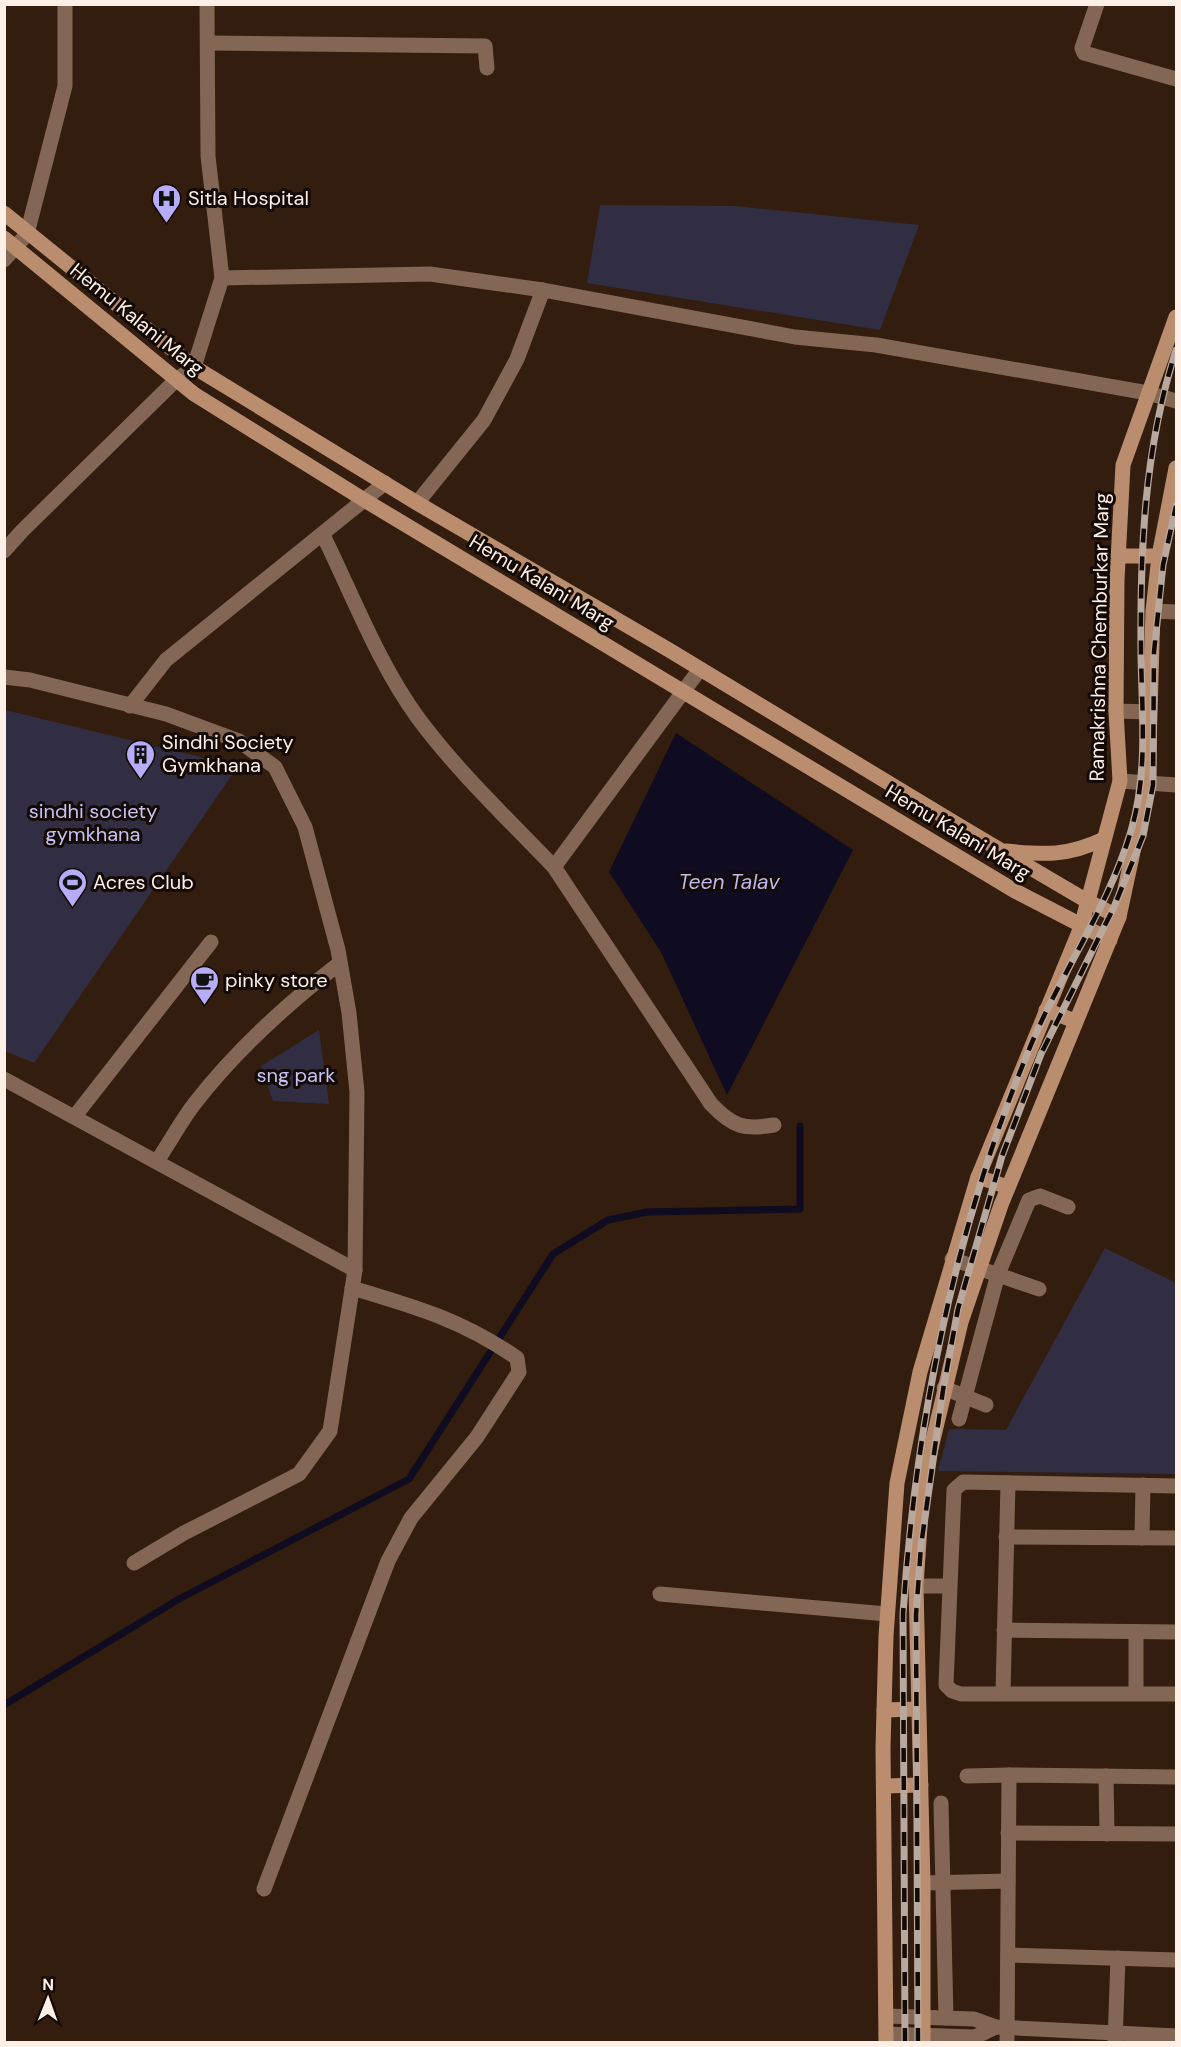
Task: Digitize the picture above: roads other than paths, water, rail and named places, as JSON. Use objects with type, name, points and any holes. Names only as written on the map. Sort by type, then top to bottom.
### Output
[{"type":"main road","points":[[4,213],[27,234],[194,367],[417,503],[700,669],[1000,850],[1119,917]]},
{"type":"main road","name":"Hemu Kalani Marg","points":[[11,243],[176,380],[366,501],[1015,891],[1110,940]]},
{"type":"main road","name":"Ramakrishna Chemburkar Marg","points":[[886,2038],[884,1710],[887,1614],[897,1483],[903,1447],[920,1372],[978,1177],[1082,927],[1120,781],[1116,711],[1118,556],[1124,465],[1176,317]]},
{"type":"main road","points":[[923,2040],[925,2018],[923,1884],[916,1586],[923,1482],[961,1322],[979,1268],[1008,1187],[1119,917],[1148,782],[1153,611],[1159,556],[1176,468]]},
{"type":"main road","points":[[1118,556],[1159,556]]},
{"type":"main road","points":[[1000,850],[1046,855],[1079,851],[1104,839]]},
{"type":"main road","points":[[1046,1010],[1075,1021]]},
{"type":"main road","points":[[978,1177],[1008,1187]]},
{"type":"main road","points":[[920,1372],[945,1384]]},
{"type":"main road","points":[[903,1447],[930,1450]]},
{"type":"main road","points":[[884,1710],[918,1709]]},
{"type":"main road","points":[[884,1786],[921,1785]]},
{"type":"street","points":[[4,260],[11,243],[27,234],[65,86],[65,4]]},
{"type":"street","points":[[4,551],[176,380],[194,367],[222,278],[208,156],[207,4]]},
{"type":"street","points":[[1097,4],[1082,48],[1084,53],[1176,79]]},
{"type":"street","points":[[208,43],[485,46],[487,68]]},
{"type":"street","points":[[222,278],[430,274],[543,290],[795,337],[876,345],[1148,393],[1176,401]]},
{"type":"street","points":[[417,503],[484,420],[517,359],[543,290]]},
{"type":"street","points":[[130,706],[166,660],[366,501],[385,483]]},
{"type":"street","points":[[323,535],[388,671],[419,718],[476,785],[554,867],[711,1104],[723,1117],[739,1126],[774,1125]]},
{"type":"street","points":[[1153,611],[1176,612]]},
{"type":"street","points":[[554,867],[700,669]]},
{"type":"street","points":[[4,677],[30,680],[166,714],[239,741],[275,767],[305,827],[340,963],[349,1013],[357,1092],[356,1270],[330,1431],[299,1474],[184,1533],[134,1563]]},
{"type":"street","points":[[1116,711],[1149,712]]},
{"type":"street","points":[[1120,781],[1176,785]]},
{"type":"street","points":[[75,1116],[211,942]]},
{"type":"street","points":[[157,1161],[195,1104],[222,1071],[269,1023],[340,963]]},
{"type":"street","points":[[4,1079],[356,1270]]},
{"type":"street","points":[[959,1419],[963,1396],[998,1274],[1029,1200],[1040,1196],[1068,1207]]},
{"type":"street","points":[[952,1259],[1039,1289]]},
{"type":"street","points":[[264,1889],[388,1562],[411,1518],[477,1437],[517,1380],[520,1364],[517,1358],[484,1335],[431,1311],[352,1288]]},
{"type":"street","points":[[945,1384],[963,1396],[986,1405]]},
{"type":"street","points":[[1176,1486],[963,1482],[954,1490],[946,1685],[952,1691],[961,1694],[1176,1694]]},
{"type":"street","points":[[1003,1693],[1008,1483]]},
{"type":"street","points":[[1142,1538],[1143,1485]]},
{"type":"street","points":[[1006,1536],[1176,1538]]},
{"type":"street","points":[[916,1586],[949,1586]]},
{"type":"street","points":[[660,1594],[887,1614]]},
{"type":"street","points":[[1004,1630],[1176,1632]]},
{"type":"street","points":[[1136,1632],[1136,1693]]},
{"type":"street","points":[[1003,2033],[1008,1955],[1009,1775]]},
{"type":"street","points":[[967,1776],[1176,1777]]},
{"type":"street","points":[[1106,1776],[1107,1834]]},
{"type":"street","points":[[941,1803],[946,2018]]},
{"type":"street","points":[[1008,1833],[1176,1834]]},
{"type":"street","points":[[923,1884],[1008,1881]]},
{"type":"street","points":[[1008,1955],[1176,1960]]},
{"type":"street","points":[[1115,2038],[1118,1958]]},
{"type":"street","points":[[886,2016],[975,2019],[1003,2033]]},
{"type":"street","points":[[886,2038],[944,2040],[1003,2033],[1115,2038],[1176,2036]]},
{"type":"water","name":"Teen Talav","points":[[676,733],[853,850],[727,1095],[661,952],[609,872]]},
{"type":"waterway","points":[[4,1705],[179,1599],[409,1479],[553,1254],[608,1220],[647,1212],[800,1209],[800,1126]]},
{"type":"railway","points":[[905,2042],[903,1614],[909,1542],[929,1399],[959,1258],[1002,1120],[1040,1024],[1109,888],[1131,831],[1142,765],[1141,616],[1146,501],[1157,425],[1176,350]]},
{"type":"railway","points":[[918,2042],[916,1615],[921,1546],[943,1390],[958,1309],[1002,1156],[1041,1054],[1114,907],[1143,836],[1153,785],[1154,652],[1163,565],[1176,506]]},
{"type":"place","name":"Sitla Hospital","points":[[167,224]]},
{"type":"place","name":"Sindhi Society Gymkhana","points":[[141,780]]},
{"type":"place","name":"Acres Club","points":[[72,908]]},
{"type":"place","name":"pinky store","points":[[204,1006]]},
{"type":"park label","name":"sindhi society gymkhana","points":[[93,822]]},
{"type":"park label","name":"sng park","points":[[296,1075]]}]
